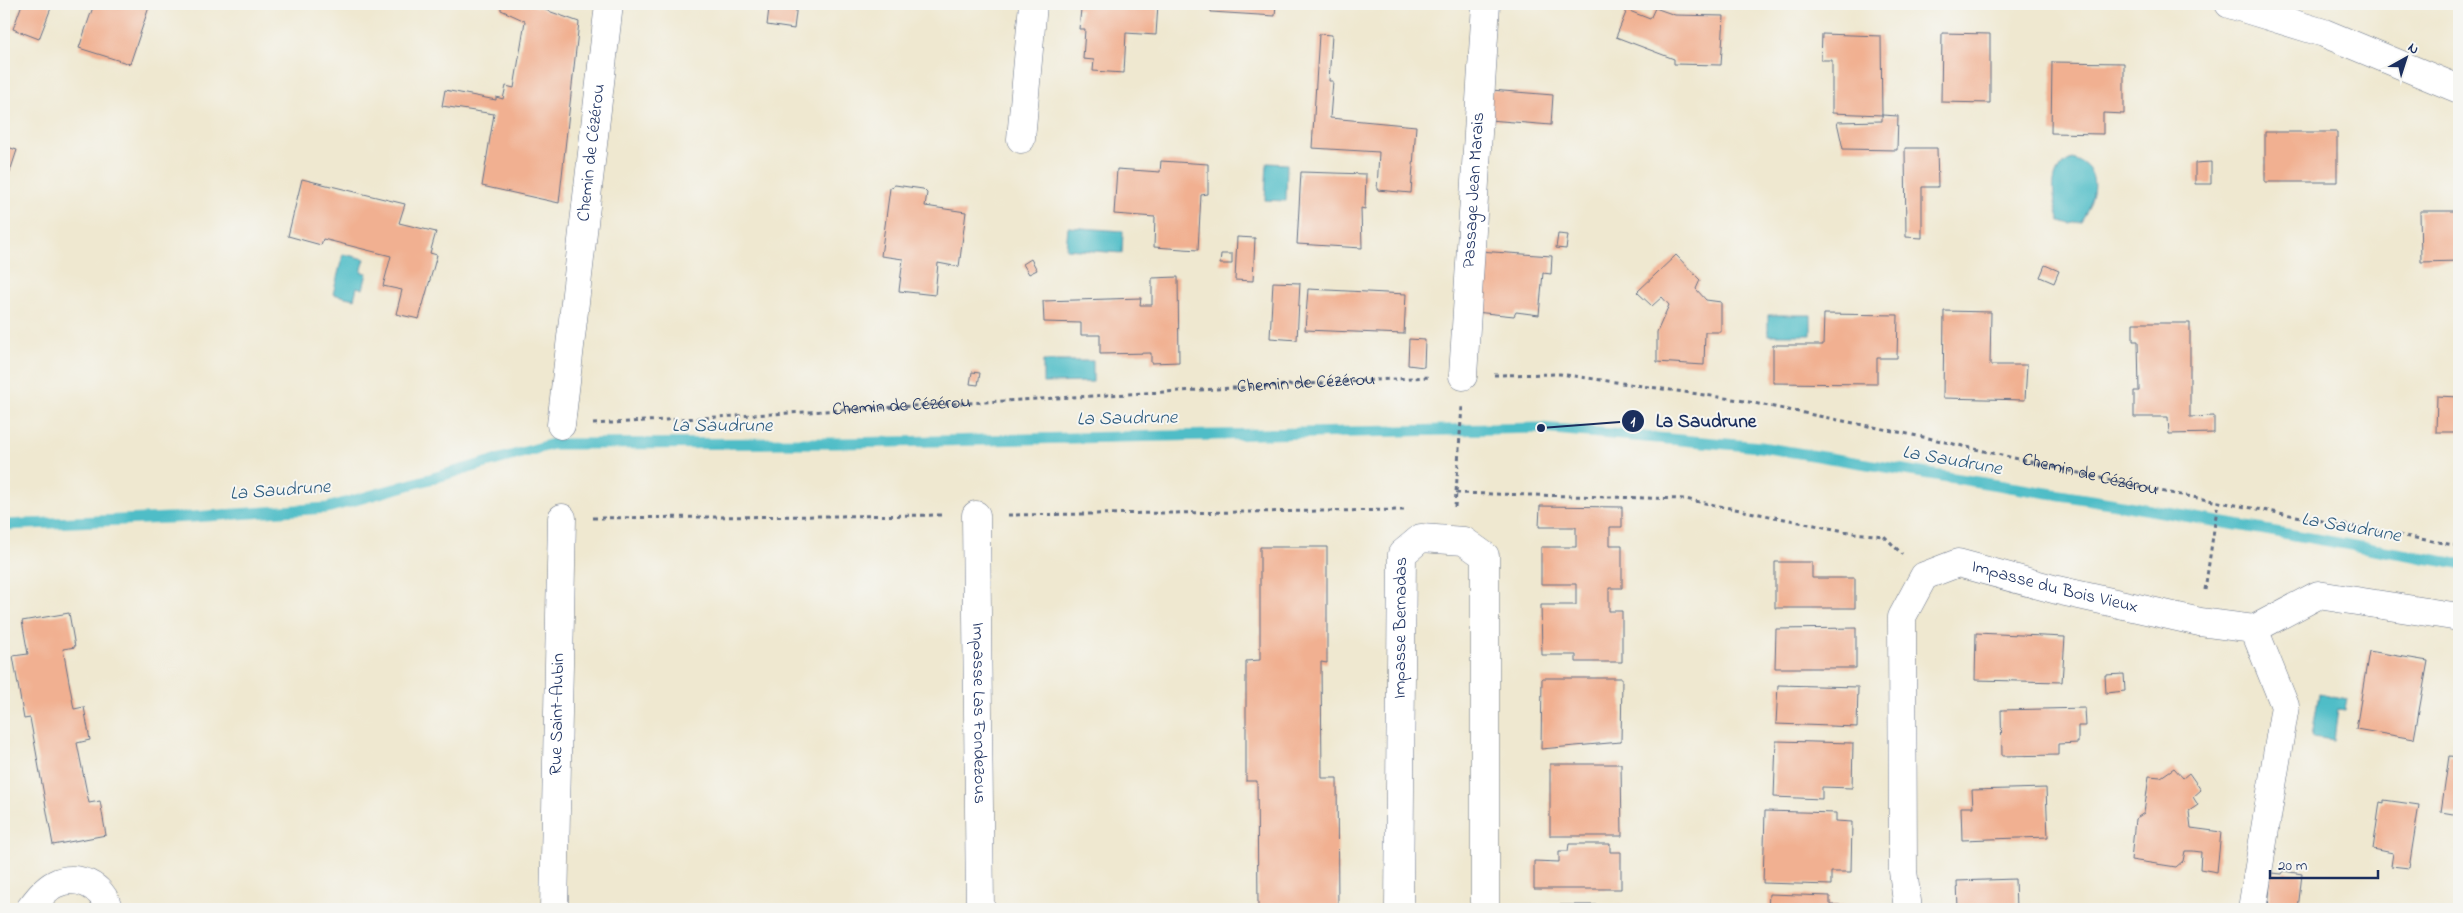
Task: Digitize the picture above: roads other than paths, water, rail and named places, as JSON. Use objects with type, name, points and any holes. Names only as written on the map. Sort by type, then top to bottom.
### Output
[{"type":"street","name":"Chemin de Cézérou","points":[[561,425],[609,4]]},
{"type":"street","points":[[1021,139],[1033,4]]},
{"type":"street","name":"Passage Jean Marais","points":[[1463,376],[1486,4]]},
{"type":"street","points":[[2229,4],[2324,33],[2459,88]]},
{"type":"street","name":"Impasse Las Fondezous","points":[[976,515],[980,909]]},
{"type":"street","name":"Rue Saint-Aubin","points":[[554,909],[562,518]]},
{"type":"street","name":"Impasse Bernadas","points":[[1399,909],[1402,554],[1421,538],[1464,541],[1485,556],[1485,909]]},
{"type":"street","name":"Impasse du Bois Vieux","points":[[1908,909],[1903,871],[1902,617],[1924,576],[1958,563],[2057,590],[2200,622],[2254,629]]},
{"type":"street","points":[[2252,909],[2285,706],[2254,629],[2318,595],[2459,617]]},
{"type":"street","points":[[30,909],[55,884],[69,880],[85,882],[99,891],[108,909]]},
{"type":"water","points":[[2072,159],[2082,163],[2089,169],[2094,185],[2093,194],[2086,213],[2081,221],[2070,224],[2060,221],[2055,204],[2054,186],[2058,170]]},
{"type":"water","points":[[1267,163],[1287,164],[1286,201],[1265,200]]},
{"type":"water","points":[[1068,227],[1123,231],[1122,253],[1066,249]]},
{"type":"water","points":[[343,254],[365,259],[361,272],[367,273],[363,289],[357,287],[354,299],[333,294]]},
{"type":"water","points":[[1768,315],[1811,315],[1811,335],[1768,335]]},
{"type":"water","points":[[1043,361],[1093,361],[1093,382],[1043,383]]},
{"type":"water","points":[[2319,693],[2347,699],[2345,710],[2338,709],[2334,740],[2312,737]]},
{"type":"waterway","name":"La Saudrune","points":[[4,525],[192,517],[327,508],[553,444],[843,443],[1541,428],[1761,447],[2116,504],[2459,564]]},
{"type":"place","name":"La Saudrune","points":[[1541,428]]}]
